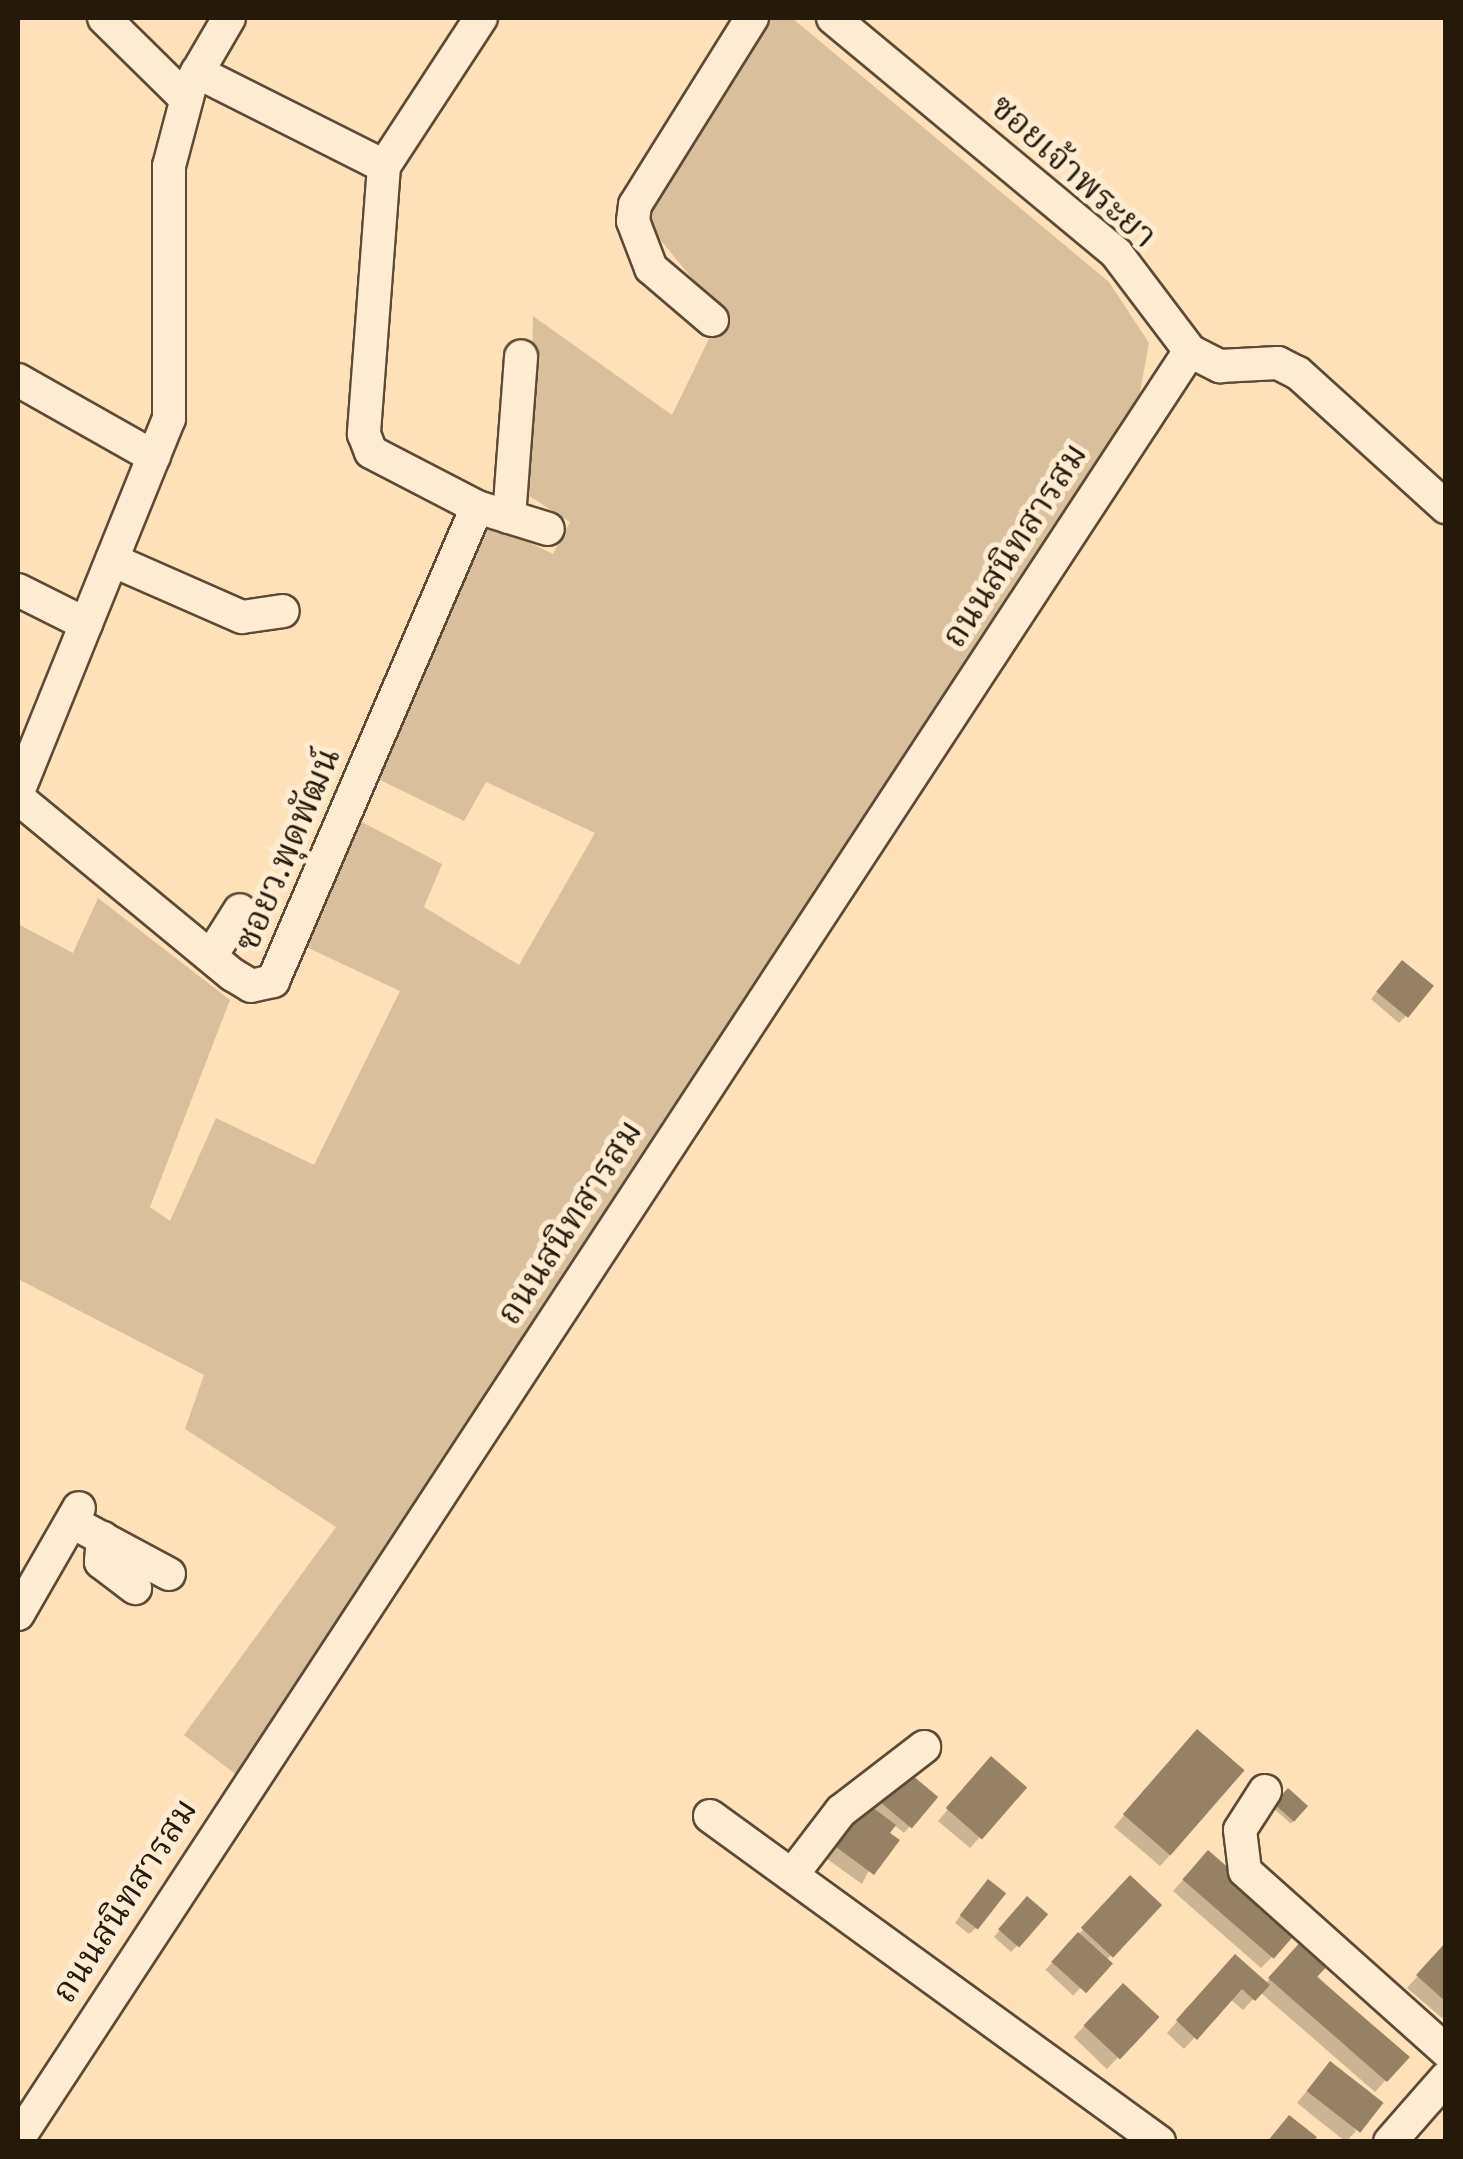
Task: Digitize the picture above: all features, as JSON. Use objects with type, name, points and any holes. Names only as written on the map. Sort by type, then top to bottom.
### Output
[{"type":"street","points":[[104,18],[192,85],[384,166]]},
{"type":"street","points":[[18,795],[169,419],[169,166],[192,85],[229,18]]},
{"type":"street","points":[[481,18],[384,166],[364,434],[370,452],[477,507],[548,528]]},
{"type":"street","points":[[712,320],[651,268],[633,221],[635,205],[752,18]]},
{"type":"street","name":"ซอยเจ้าพระยา","points":[[833,18],[1116,254],[1190,351]]},
{"type":"street","points":[[1190,351],[1220,366],[1278,364],[1298,374],[1446,507]]},
{"type":"street","name":"ถนนสนิทสารสม","points":[[18,2139],[1190,351]]},
{"type":"street","points":[[509,516],[521,356]]},
{"type":"street","points":[[18,380],[154,457]]},
{"type":"street","name":"ซอยว.พุดพัฒน์","points":[[18,795],[250,986],[273,981],[477,507]]},
{"type":"street","points":[[112,560],[242,617],[283,611]]},
{"type":"street","points":[[18,590],[86,624]]},
{"type":"street","points":[[211,956],[240,910]]},
{"type":"street","points":[[18,1614],[76,1515],[103,1538],[169,1574]]},
{"type":"street","points":[[103,1538],[101,1562],[135,1588]]},
{"type":"street","points":[[792,1875],[842,1810],[924,1747]]},
{"type":"street","points":[[1265,1791],[1240,1830],[1245,1871],[1446,2052]]},
{"type":"street","points":[[710,1816],[1159,2142]]},
{"type":"street","points":[[1390,2142],[1446,2078]]},
{"type":"shaded area","points":[[764,18],[792,18],[1109,282],[1149,343],[1138,403],[238,1776],[184,1735],[336,1527],[185,1429],[204,1375],[18,1279],[18,924],[73,953],[98,898],[230,1000],[150,1207],[170,1221],[216,1118],[314,1165],[400,991],[302,945],[358,820],[442,864],[424,907],[519,965],[595,833],[486,782],[464,821],[374,777],[487,522],[553,554],[570,522],[529,496],[533,316],[672,415],[721,314],[645,221]]},
{"type":"building","points":[[1402,960],[1434,986],[1408,1018],[1376,992]]},
{"type":"building","points":[[1197,1729],[1245,1770],[1170,1856],[1123,1814]]},
{"type":"building","points":[[991,1756],[1027,1787],[982,1840],[946,1808]]},
{"type":"building","points":[[906,1770],[938,1797],[912,1828],[880,1801]]},
{"type":"building","points":[[1288,1788],[1308,1806],[1294,1822],[1274,1804]]},
{"type":"building","points":[[864,1801],[896,1825],[890,1833],[900,1840],[874,1875],[832,1844]]},
{"type":"building","points":[[1208,1850],[1299,1929],[1274,1959],[1182,1879]]},
{"type":"building","points":[[1130,1875],[1162,1905],[1113,1958],[1081,1928]]},
{"type":"building","points":[[988,1879],[1006,1893],[978,1929],[960,1915]]},
{"type":"building","points":[[1027,1896],[1048,1914],[1019,1948],[998,1929]]},
{"type":"building","points":[[1078,1932],[1113,1963],[1086,1993],[1051,1962]]},
{"type":"building","points":[[1303,1939],[1330,1963],[1317,1977],[1410,2057],[1387,2082],[1268,1978]]},
{"type":"building","points":[[1446,1942],[1446,2002],[1416,1975]]},
{"type":"building","points":[[1235,1954],[1270,1985],[1255,2001],[1242,1989],[1197,2040],[1176,2020]]},
{"type":"building","points":[[1123,1983],[1160,2017],[1120,2060],[1083,2025]]},
{"type":"building","points":[[1330,2061],[1384,2103],[1360,2133],[1307,2091]]},
{"type":"building","points":[[1289,2115],[1317,2137],[1313,2142],[1267,2142]]}]
